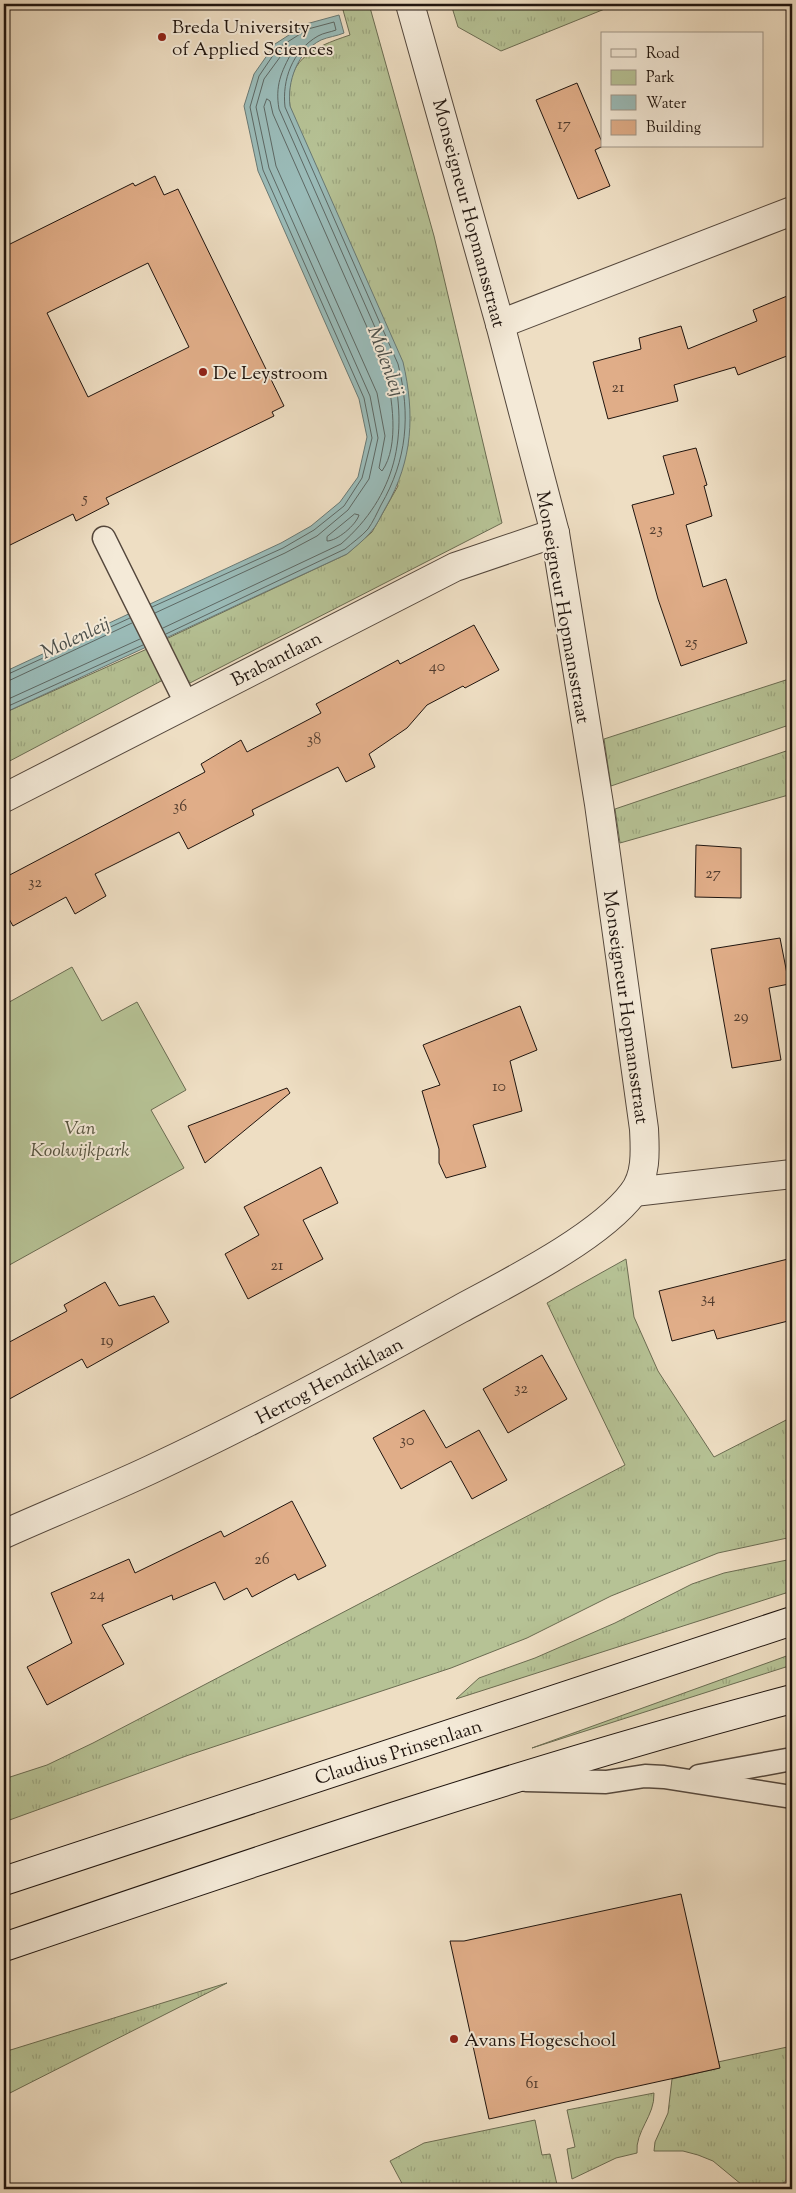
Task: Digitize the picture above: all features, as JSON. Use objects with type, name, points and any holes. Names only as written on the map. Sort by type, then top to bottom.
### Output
[{"type":"street","name":"Monseigneur Hopmansstraat","points":[[410,4],[500,324],[555,533],[599,804],[644,1128],[645,1158],[634,1192]]},
{"type":"street","points":[[500,324],[792,211]]},
{"type":"street","name":"Brabantlaan","points":[[4,798],[186,703],[455,567],[555,533]]},
{"type":"street","points":[[634,1192],[792,1174]]},
{"type":"street","name":"Hertog Hendriklaan","points":[[4,1534],[151,1469],[375,1356],[562,1251],[618,1211],[634,1192]]},
{"type":"street","name":"Claudius Prinsenlaan","points":[[4,1881],[792,1621]]},
{"type":"street","points":[[4,1947],[343,1832],[512,1779],[792,1699]]},
{"type":"lane","points":[[104,538],[186,703]]},
{"type":"lane","points":[[683,1778],[792,1759]]},
{"type":"lane","points":[[512,1779],[606,1782],[645,1776],[683,1778],[792,1797]]},
{"type":"green space","points":[[352,4],[369,4],[434,236],[502,523],[188,684],[166,639],[347,554],[372,532],[398,486],[290,107],[289,91],[291,78],[296,67],[312,51],[350,35],[343,10]]},
{"type":"green space","points":[[451,4],[617,4],[501,51],[458,27]]},
{"type":"green space","points":[[147,649],[163,680],[4,764],[4,713]]},
{"type":"green space","points":[[792,678],[792,724],[611,786],[604,739]]},
{"type":"green space","points":[[792,749],[792,794],[620,843],[615,809]]},
{"type":"green space","name":"Van Koolwijkpark","points":[[72,967],[102,1021],[137,1002],[186,1090],[151,1110],[184,1168],[4,1268],[4,1005]]},
{"type":"green space","points":[[626,1259],[634,1317],[658,1371],[714,1457],[792,1417],[792,1537],[718,1553],[611,1596],[527,1638],[451,1668],[189,1755],[4,1822],[4,1779],[47,1765],[93,1743],[625,1465],[547,1303]]},
{"type":"green space","points":[[792,1559],[792,1591],[456,1699],[479,1678],[535,1658],[615,1623],[692,1584],[724,1573]]},
{"type":"green space","points":[[792,1654],[792,1665],[532,1748]]},
{"type":"green space","points":[[227,1983],[4,2096],[4,2052]]},
{"type":"green space","points":[[792,2046],[792,2174],[778,2189],[747,2189],[713,2161],[683,2151],[654,2151],[655,2142],[668,2113],[672,2079],[719,2068],[718,2062]]},
{"type":"green space","points":[[654,2093],[651,2109],[637,2145],[637,2153],[616,2158],[572,2179],[567,2149],[575,2147],[567,2110]]},
{"type":"green space","points":[[535,2120],[542,2155],[550,2154],[558,2189],[405,2189],[390,2161],[424,2143]]},
{"type":"water","name":"Molenleij","points":[[339,15],[344,33],[321,40],[313,45],[295,68],[290,87],[290,106],[403,362],[409,400],[409,436],[402,472],[395,489],[372,530],[347,554],[4,713],[4,672],[281,543],[311,526],[340,502],[358,477],[367,437],[359,399],[258,171],[244,106],[254,74],[275,44],[306,24]]},
{"type":"building","points":[[577,83],[601,140],[601,147],[595,150],[610,186],[578,199],[536,100]]},
{"type":"building","name":"De Leystroom","points":[[155,176],[164,195],[178,189],[284,406],[272,412],[274,416],[106,498],[109,504],[76,521],[73,514],[4,548],[4,247],[133,183],[135,186]],"holes":[[[148,263],[189,347],[88,397],[47,313]]]},
{"type":"building","points":[[792,294],[792,354],[738,375],[735,367],[674,385],[678,401],[608,419],[593,362],[641,349],[639,338],[681,326],[688,349],[757,321],[753,310]]},
{"type":"building","points":[[696,448],[707,485],[704,486],[712,516],[686,525],[703,587],[726,579],[747,643],[681,666],[658,599],[632,505],[674,494],[663,456]]},
{"type":"building","points":[[474,625],[499,670],[427,705],[407,728],[369,754],[375,767],[346,782],[338,767],[252,810],[254,815],[188,849],[179,832],[95,874],[106,896],[75,914],[66,897],[13,926],[4,910],[4,878],[205,772],[201,764],[241,740],[247,752],[321,713],[316,704],[398,660],[400,664]]},
{"type":"building","points":[[696,845],[741,848],[741,898],[695,897]]},
{"type":"building","points":[[780,938],[789,984],[769,988],[781,1060],[732,1068],[711,949]]},
{"type":"building","points":[[520,1006],[537,1050],[510,1061],[522,1111],[473,1125],[486,1167],[446,1178],[439,1163],[439,1149],[422,1091],[440,1085],[423,1045]]},
{"type":"building","points":[[287,1088],[290,1093],[205,1163],[188,1126]]},
{"type":"building","points":[[321,1167],[338,1203],[303,1220],[323,1259],[248,1299],[225,1254],[259,1235],[244,1207]]},
{"type":"building","points":[[792,1258],[792,1320],[717,1339],[714,1330],[672,1341],[659,1291]]},
{"type":"building","points":[[105,1282],[119,1306],[154,1296],[169,1322],[87,1368],[82,1359],[4,1402],[4,1345],[67,1311],[64,1305]]},
{"type":"building","points":[[542,1355],[567,1399],[508,1433],[483,1389]]},
{"type":"building","points":[[424,1410],[446,1448],[479,1430],[507,1480],[472,1499],[451,1461],[401,1489],[373,1438]]},
{"type":"building","points":[[292,1501],[326,1566],[298,1580],[295,1574],[252,1597],[247,1588],[224,1600],[215,1582],[173,1600],[172,1595],[102,1625],[124,1664],[47,1705],[27,1667],[72,1643],[51,1593],[129,1559],[135,1573],[221,1531],[224,1537]]},
{"type":"building","points":[[681,1894],[720,2068],[489,2119],[450,1941],[464,1941]]},
{"type":"place","name":"Breda University of Applied Sciences","points":[[162,37]]},
{"type":"place","name":"De Leystroom","points":[[203,372]]},
{"type":"place","name":"Avans Hogeschool","points":[[454,2039]]}]
